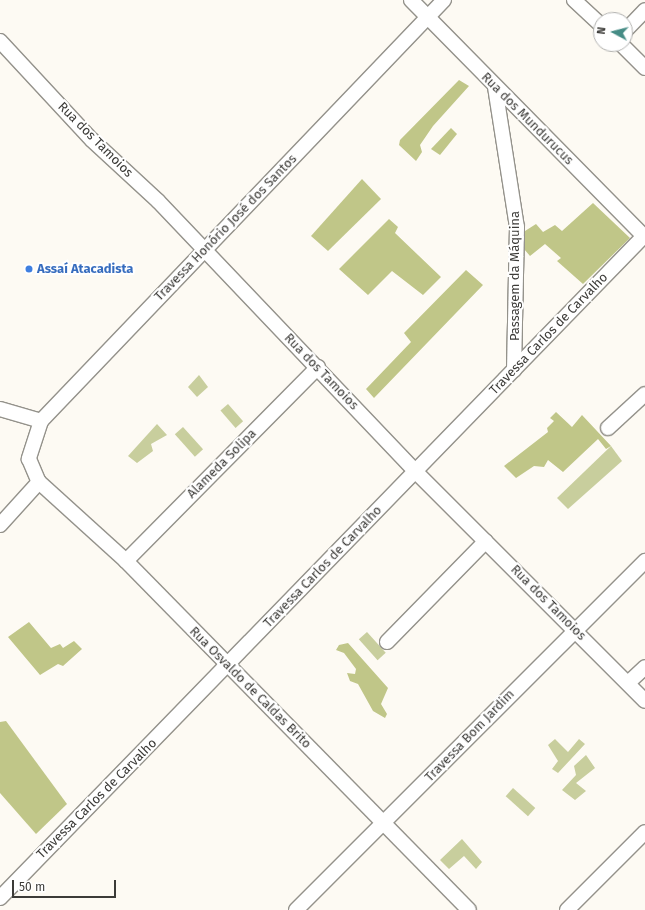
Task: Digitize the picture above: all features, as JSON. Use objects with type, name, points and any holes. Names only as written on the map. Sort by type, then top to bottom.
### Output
[{"type":"street","name":"Rua dos Mundurucus","points":[[411,0],[495,87],[645,236]]},
{"type":"street","name":"Travessa Honório José dos Santos","points":[[31,468],[31,446],[41,421],[444,0]]},
{"type":"street","points":[[574,0],[593,18]]},
{"type":"street","points":[[633,23],[645,10]]},
{"type":"street","name":"Rua dos Tamoios","points":[[0,41],[92,140],[205,250],[318,367],[415,471],[645,701]]},
{"type":"street","points":[[629,52],[645,68]]},
{"type":"street","name":"Passagem da Máquina","points":[[495,87],[517,227],[514,370]]},
{"type":"street","name":"Travessa Carlos de Carvalho","points":[[0,898],[645,236]]},
{"type":"street","name":"Alameda Solipa","points":[[126,561],[318,367]]},
{"type":"street","points":[[608,428],[645,394]]},
{"type":"street","points":[[0,409],[41,421]]},
{"type":"street","name":"Rua Osvaldo de Caldas Brito","points":[[31,468],[39,482],[126,561],[227,666],[385,824],[468,910]]},
{"type":"street","points":[[0,525],[39,482]]},
{"type":"street","points":[[387,642],[486,541]]},
{"type":"street","name":"Travessa Bom Jardim","points":[[296,910],[385,824],[574,629],[645,562]]},
{"type":"street","points":[[628,683],[645,667]]},
{"type":"street","points":[[567,910],[645,832]]},
{"type":"green space","points":[[459,80],[469,86],[433,126],[420,145],[422,152],[416,161],[399,145],[400,140]]},
{"type":"green space","points":[[451,128],[457,134],[440,155],[431,149]]},
{"type":"green space","points":[[362,179],[381,199],[328,251],[311,236]]},
{"type":"green space","points":[[593,203],[630,238],[583,284],[557,261],[561,258],[545,244],[530,256],[524,249],[525,231],[536,224],[543,232],[555,225],[562,231]]},
{"type":"green space","points":[[389,219],[398,227],[395,233],[441,277],[423,295],[392,271],[368,295],[339,269]]},
{"type":"green space","points":[[466,270],[483,285],[374,398],[366,389],[411,342],[404,333]]},
{"type":"green space","points":[[199,375],[208,387],[197,397],[188,387]]},
{"type":"green space","points":[[228,404],[243,421],[236,428],[220,411]]},
{"type":"green space","points":[[556,412],[572,427],[582,415],[611,446],[606,449],[598,439],[563,472],[548,460],[544,467],[534,466],[516,478],[504,466],[548,432],[547,428],[554,421],[550,418]]},
{"type":"green space","points":[[157,424],[167,435],[151,444],[153,451],[137,463],[128,456]]},
{"type":"green space","points":[[183,427],[203,449],[195,457],[175,434]]},
{"type":"green space","points":[[611,446],[622,461],[568,509],[557,498]]},
{"type":"green space","points":[[29,622],[51,648],[60,644],[63,648],[74,641],[82,649],[63,666],[58,664],[40,675],[8,637]]},
{"type":"green space","points":[[367,632],[386,653],[378,660],[359,639]]},
{"type":"green space","points":[[348,643],[388,688],[381,704],[387,714],[385,718],[373,711],[358,684],[350,681],[347,673],[355,674],[356,669],[344,653],[336,650],[339,645]]},
{"type":"green space","points":[[6,721],[67,804],[36,834],[0,793],[0,722]]},
{"type":"green space","points":[[555,739],[568,752],[579,739],[585,744],[558,773],[552,769],[558,761],[548,745]]},
{"type":"green space","points":[[586,755],[595,768],[576,783],[586,791],[575,800],[562,790],[576,775],[574,766]]},
{"type":"green space","points":[[513,788],[535,808],[528,816],[506,796]]},
{"type":"green space","points":[[462,839],[482,862],[476,869],[464,856],[449,869],[440,860]]},
{"type":"place","name":"Assaí Atacadista","points":[[29,269]]}]
